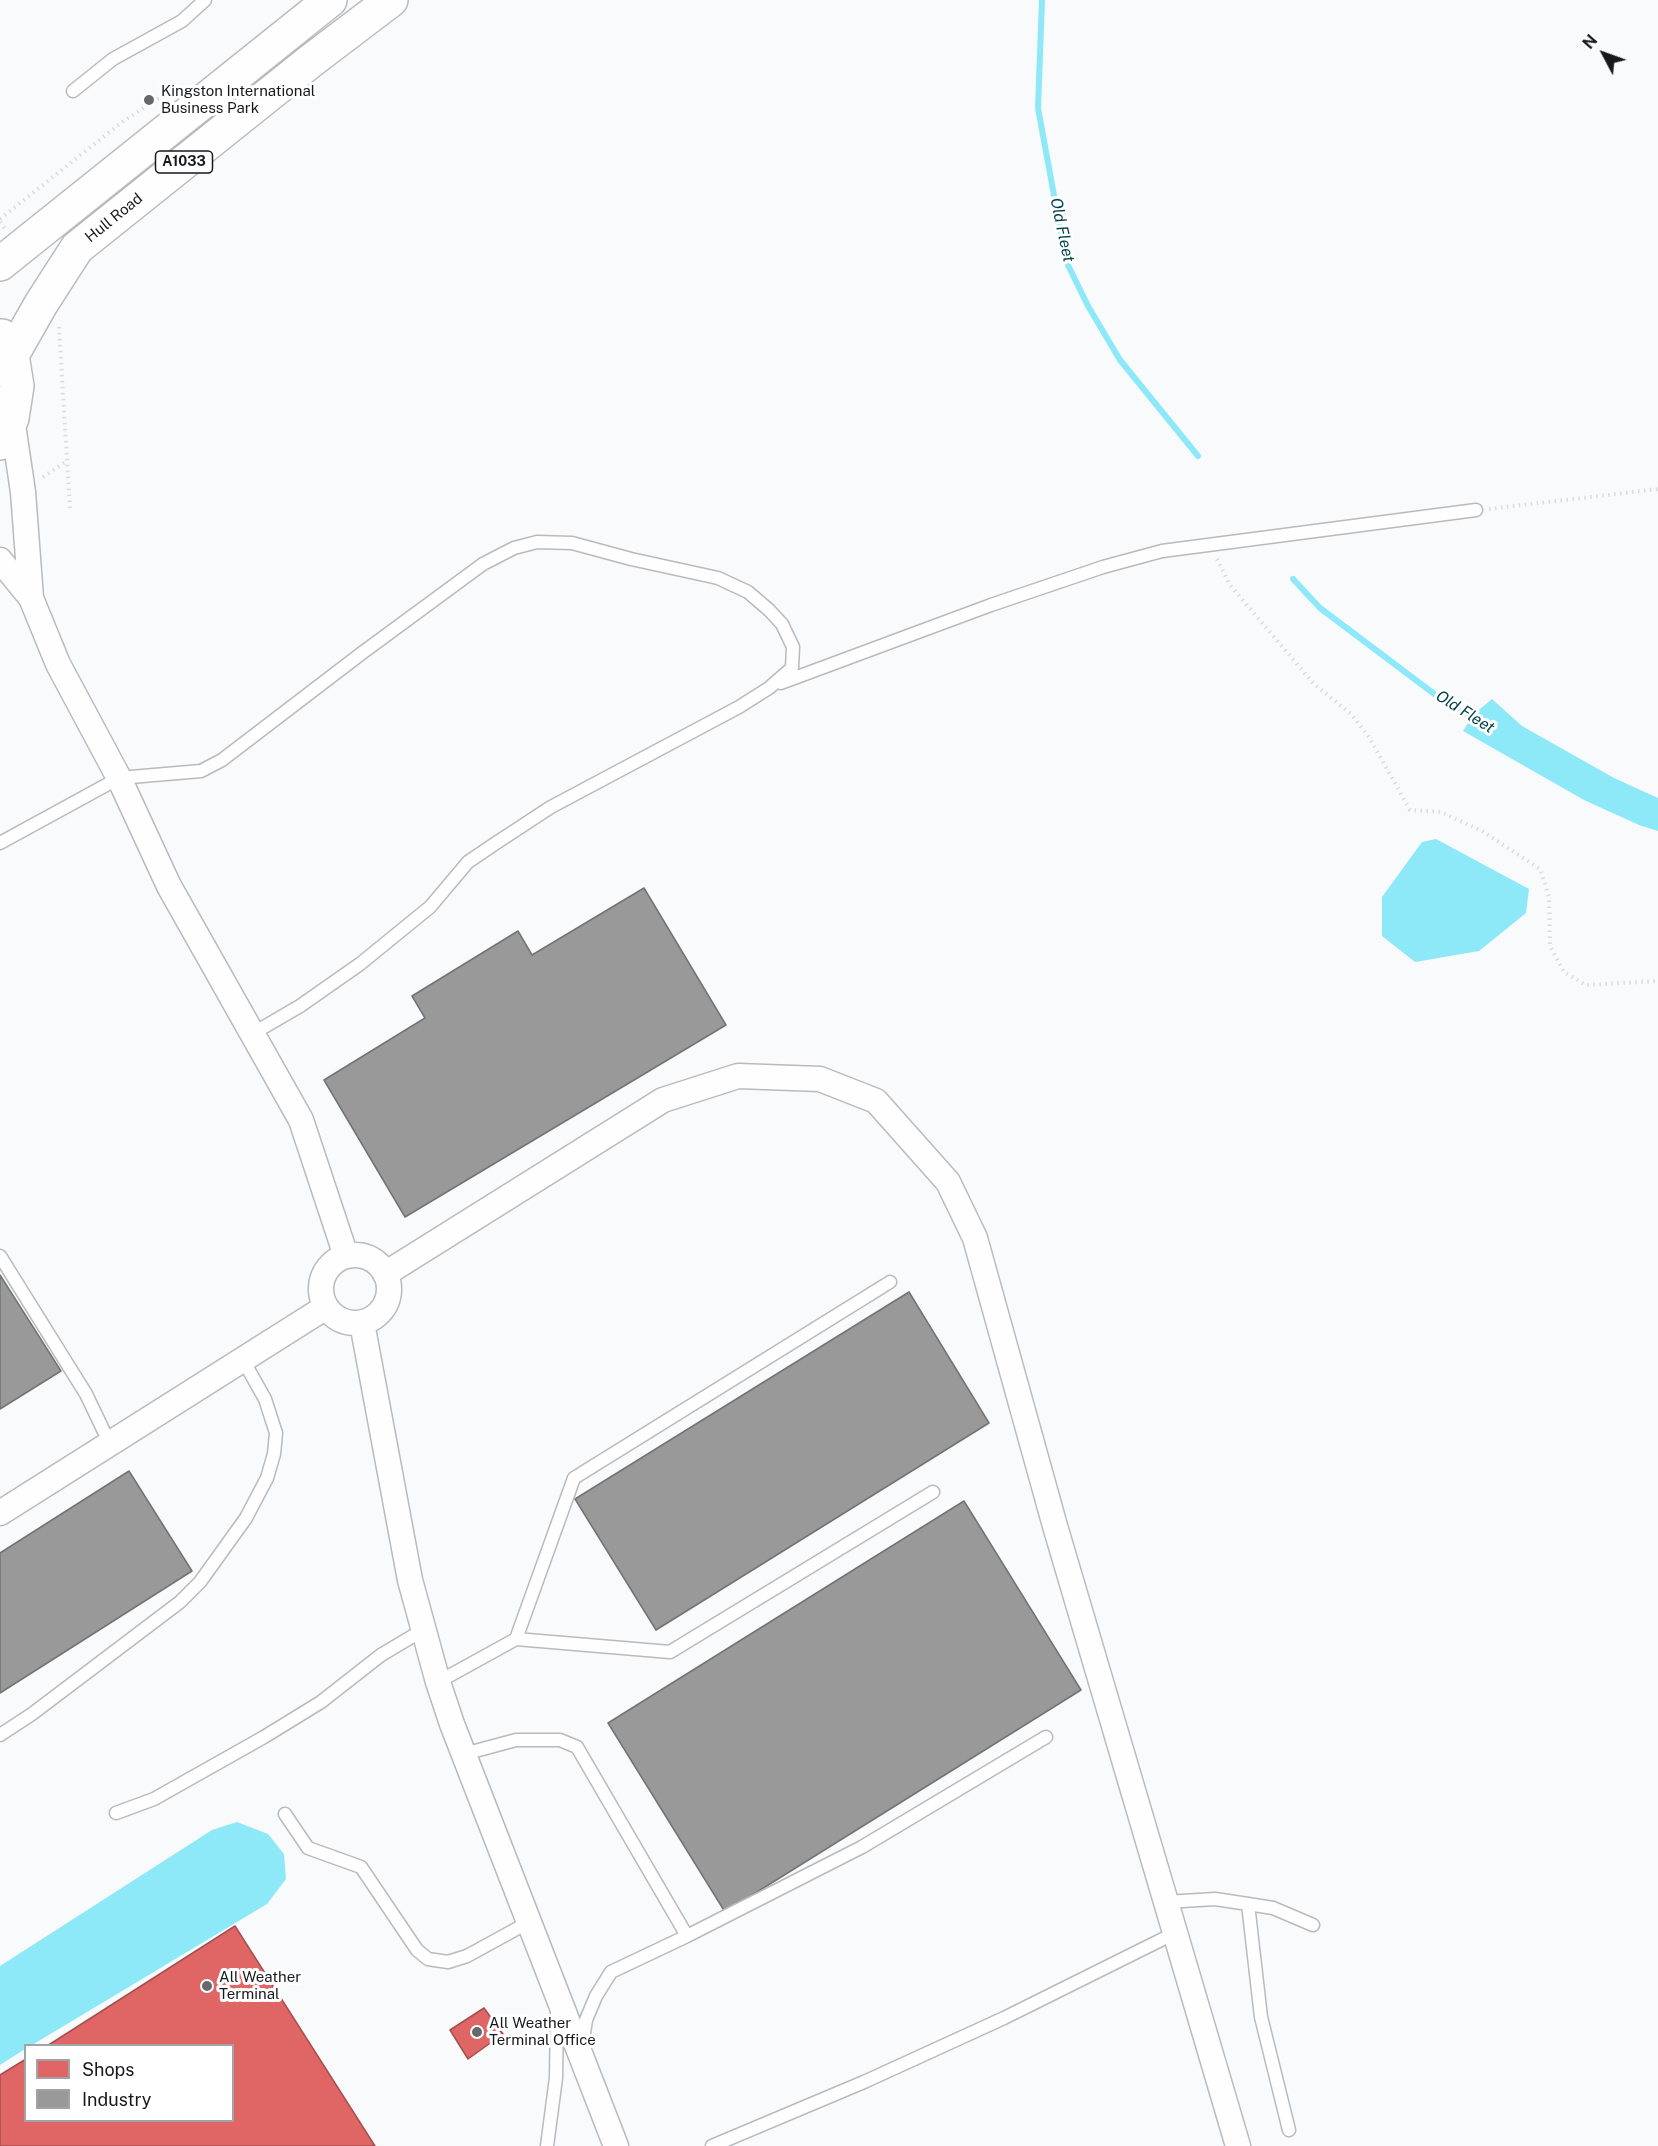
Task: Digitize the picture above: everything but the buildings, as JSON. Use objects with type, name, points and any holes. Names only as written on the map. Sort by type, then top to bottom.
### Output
[{"type":"highway","name":"A1033","points":[[9,257],[330,0]]},
{"type":"highway","name":"Hull Road","points":[[6,343],[41,304],[77,248],[312,60],[391,0]]},
{"type":"highway","name":"A1033","points":[[6,343],[16,386],[6,430]]},
{"type":"street","points":[[6,430],[23,492],[31,598]]},
{"type":"street","points":[[0,560],[31,598],[58,664],[119,778],[169,886],[302,1120],[346,1256]]},
{"type":"street","points":[[386,1274],[663,1101],[738,1076],[820,1079],[876,1101],[948,1182],[975,1238],[1055,1526],[1238,2146]]},
{"type":"street","points":[[357,1255],[369,1258],[386,1274],[389,1284],[386,1304],[372,1319],[362,1323],[342,1320],[326,1307],[322,1298],[323,1277],[336,1261],[346,1256],[357,1255]]},
{"type":"street","points":[[0,1513],[326,1307]]},
{"type":"street","points":[[362,1323],[410,1580],[438,1682],[616,2146]]},
{"type":"lane","points":[[73,91],[113,59],[182,21],[205,0]]},
{"type":"lane","points":[[769,688],[990,605],[1103,567],[1162,551],[1476,510]]},
{"type":"lane","points":[[0,843],[119,778],[201,771],[222,760],[483,564],[514,548],[537,542],[572,543],[631,559],[718,578],[748,592],[782,624],[794,647],[792,668],[769,688],[739,707],[551,807],[496,843],[468,862],[430,907],[360,964],[300,1006],[252,1034]]},
{"type":"lane","points":[[0,1256],[86,1394],[110,1444]]},
{"type":"lane","points":[[516,1639],[574,1478],[890,1282]]},
{"type":"lane","points":[[0,1735],[32,1714],[180,1602],[200,1582],[246,1518],[267,1478],[274,1454],[276,1433],[265,1399],[243,1360]]},
{"type":"lane","points":[[438,1682],[516,1639],[670,1652],[933,1492]]},
{"type":"lane","points":[[116,1813],[154,1798],[264,1737],[321,1702],[381,1655],[423,1630]]},
{"type":"lane","points":[[581,2056],[586,2020],[596,1996],[611,1972],[862,1847],[1046,1737]]},
{"type":"lane","points":[[464,1754],[516,1740],[561,1740],[578,1747],[687,1936]]},
{"type":"lane","points":[[285,1814],[308,1848],[361,1867],[417,1950],[428,1959],[448,1962],[467,1956],[529,1922]]},
{"type":"lane","points":[[1166,1902],[1215,1899],[1274,1908],[1313,1925]]},
{"type":"lane","points":[[1248,1904],[1261,2017],[1289,2130]]},
{"type":"lane","points":[[712,2146],[864,2082],[1004,2018],[1175,1933]]},
{"type":"lane","points":[[547,2146],[556,2078],[555,1989]]},
{"type":"path","points":[[9,257],[0,220],[122,122],[175,88]]},
{"type":"path","points":[[41,304],[58,311],[70,509]]},
{"type":"path","points":[[1476,510],[1658,489]]},
{"type":"path","points":[[1210,546],[1230,585],[1313,683],[1351,714],[1369,737],[1410,810],[1441,812],[1482,831],[1540,868],[1549,897],[1550,946],[1564,972],[1586,986],[1658,981]]},
{"type":"water","points":[[1492,699],[1522,726],[1614,778],[1658,798],[1658,831],[1639,825],[1584,800],[1463,731],[1475,713]]},
{"type":"water","points":[[1436,839],[1529,889],[1526,913],[1479,951],[1415,962],[1382,936],[1382,897],[1422,842]]},
{"type":"water","points":[[237,1822],[268,1834],[284,1854],[286,1879],[267,1904],[34,2044],[24,2044],[24,2050],[0,2065],[0,1966],[212,1830]]},
{"type":"waterway","name":"Old Fleet","points":[[1042,0],[1038,108],[1066,261],[1088,306],[1120,360],[1198,456]]},
{"type":"waterway","name":"Old Fleet","points":[[1293,579],[1320,608],[1445,702],[1477,720]]},
{"type":"place","name":"Kingston International Business Park","points":[[149,100]]},
{"type":"place","name":"All Weather Terminal","points":[[207,1986]]},
{"type":"place","name":"All Weather Terminal Office","points":[[477,2032]]}]
